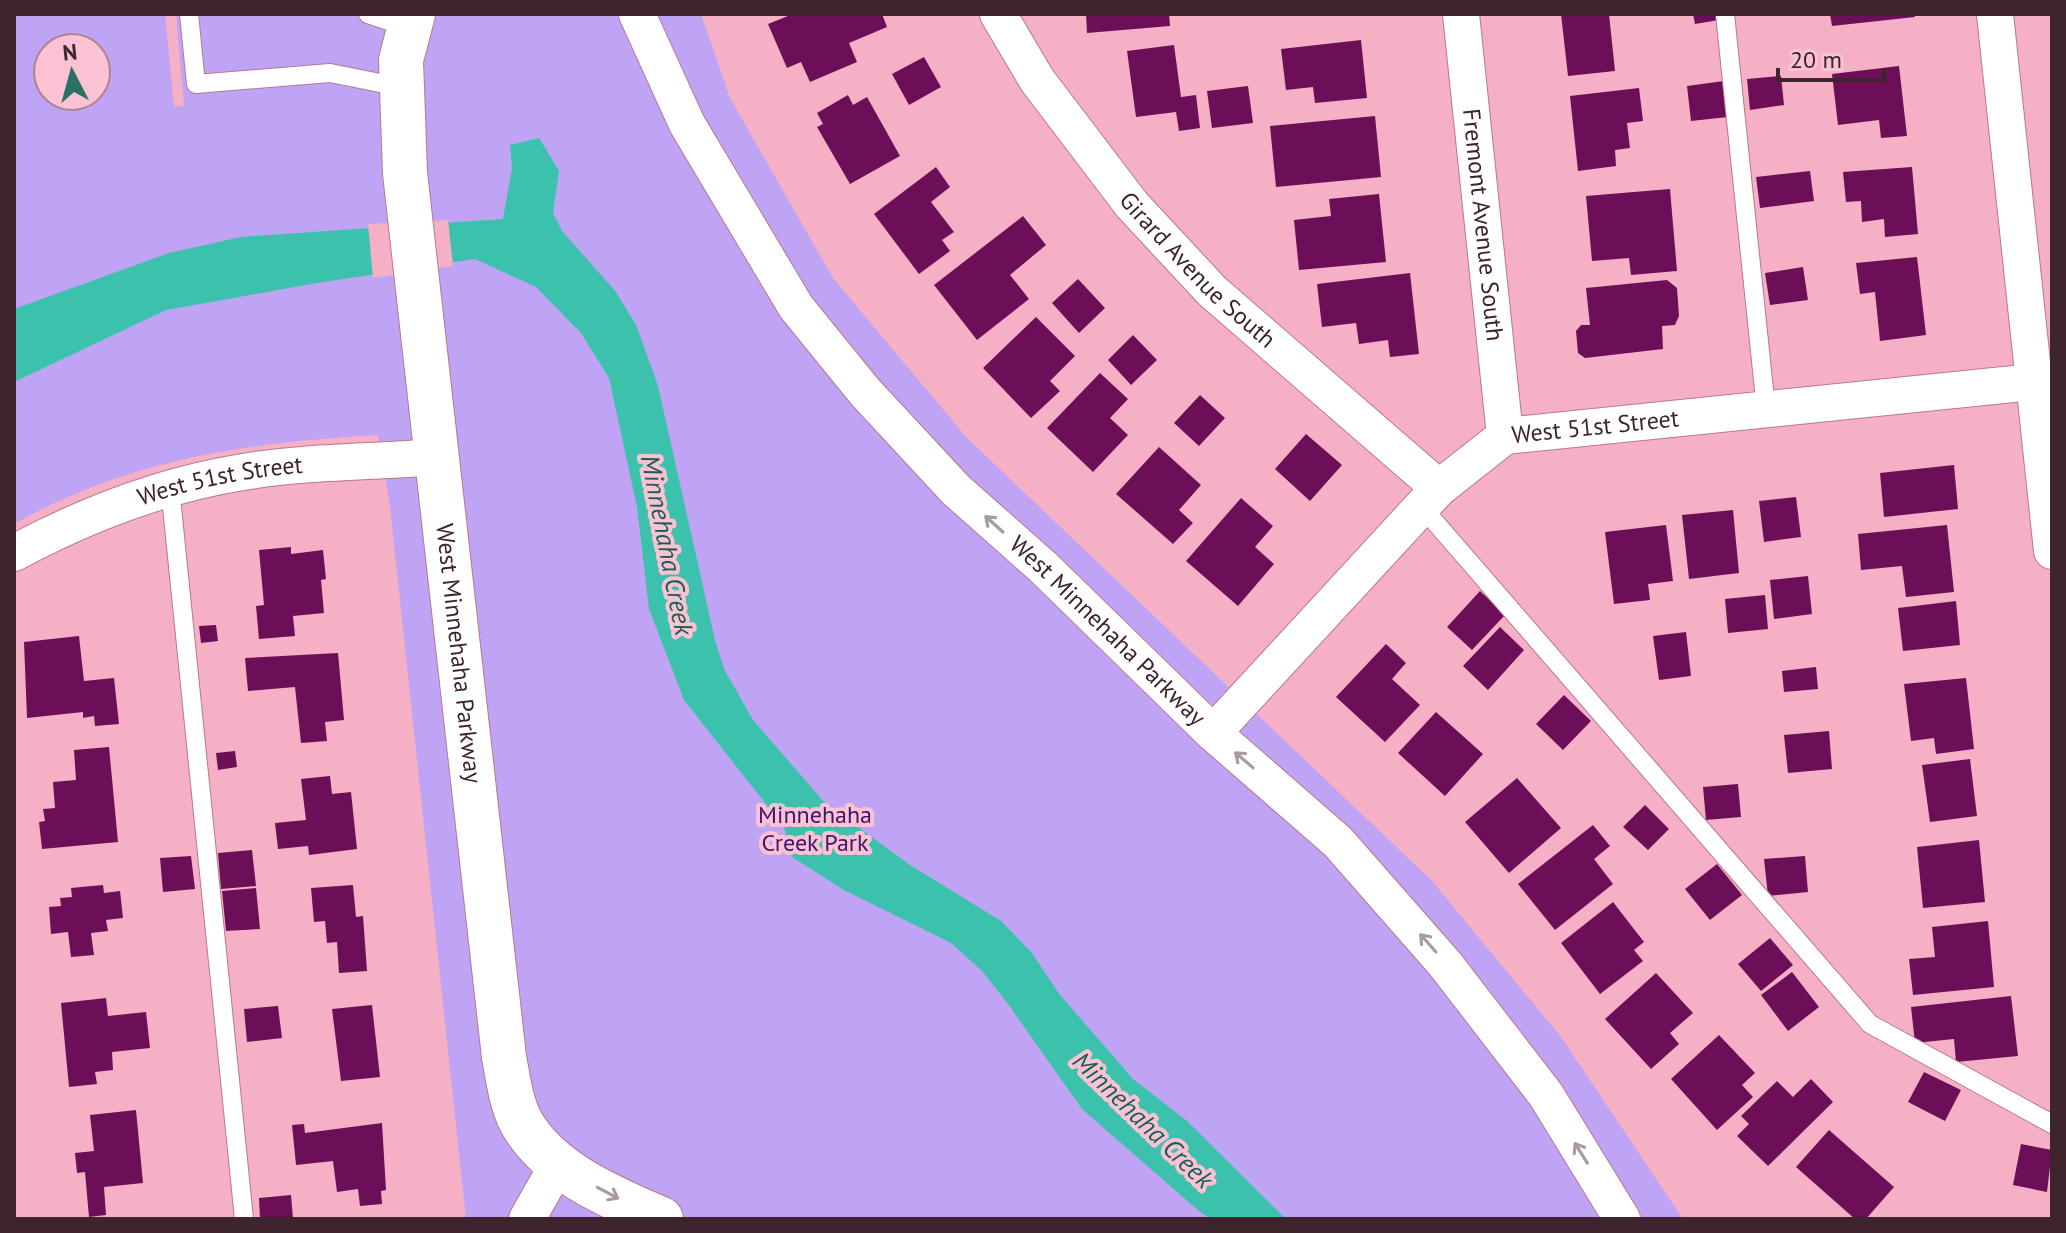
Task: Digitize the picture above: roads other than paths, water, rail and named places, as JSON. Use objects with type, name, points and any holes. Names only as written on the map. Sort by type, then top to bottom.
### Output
[{"type":"street","name":"West Minnehaha Parkway","points":[[637,14],[687,124],[796,307],[865,392],[956,490],[1043,567],[1213,733],[1338,842],[1445,964],[1546,1095],[1622,1219]]},
{"type":"street","name":"Girard Avenue South","points":[[998,14],[1037,80],[1132,205],[1192,269],[1430,497]]},
{"type":"street","name":"Fremont Avenue South","points":[[1461,14],[1505,436]]},
{"type":"street","points":[[1995,14],[2043,381],[2052,551]]},
{"type":"street","name":"West Minnehaha Parkway","points":[[411,21],[400,87],[405,173],[504,1057],[521,1121],[558,1164],[661,1219]]},
{"type":"street","name":"West 51st Street","points":[[1213,733],[1430,497],[1505,436],[2043,381]]},
{"type":"street","name":"West 51st Street","points":[[14,553],[75,520],[170,487],[246,471],[439,457]]},
{"type":"street","points":[[527,1219],[558,1164]]},
{"type":"lane","points":[[189,14],[196,84],[330,73],[400,87]]},
{"type":"lane","points":[[368,14],[411,21]]},
{"type":"lane","points":[[1725,14],[1766,409]]},
{"type":"lane","points":[[170,487],[244,1219]]},
{"type":"lane","points":[[1430,497],[1870,1024],[2052,1124]]},
{"type":"water","name":"Minnehaha Creek","points":[[539,138],[559,171],[553,213],[562,231],[616,292],[637,327],[658,386],[715,640],[724,669],[753,720],[824,802],[910,865],[1001,921],[1031,952],[1060,995],[1133,1079],[1187,1121],[1286,1219],[1212,1219],[1200,1212],[1082,1109],[983,972],[951,943],[844,890],[792,857],[784,827],[684,700],[649,609],[637,507],[609,378],[581,333],[536,287],[475,259],[166,310],[14,382],[14,309],[169,253],[241,237],[503,219],[512,168],[510,145]]},
{"type":"park label","name":"Minnehaha Creek Park","points":[[815,829]]}]
